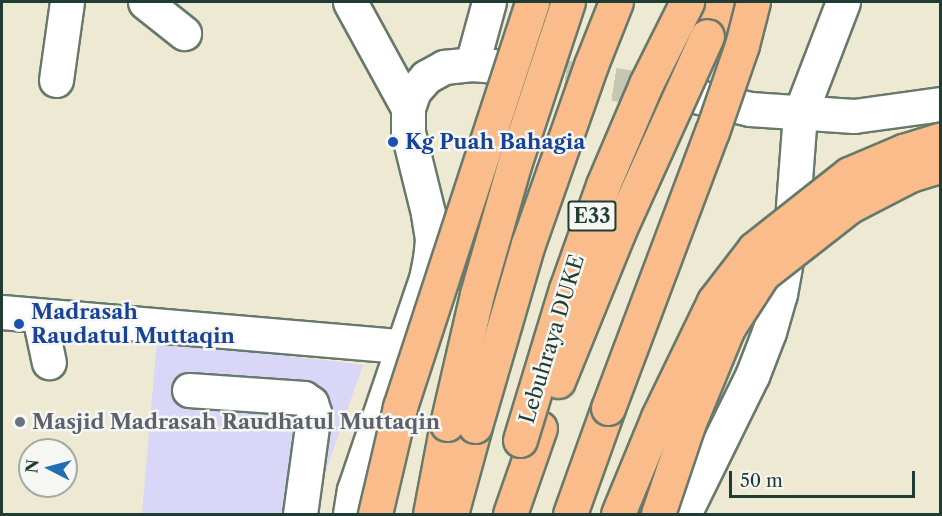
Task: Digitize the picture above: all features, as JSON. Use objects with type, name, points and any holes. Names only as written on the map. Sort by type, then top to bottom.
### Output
[{"type":"highway","points":[[375,514],[400,408],[532,2]]},
{"type":"highway","points":[[430,514],[461,425],[477,294],[518,154],[568,2]]},
{"type":"highway","name":"E33","points":[[451,514],[461,425],[616,2]]},
{"type":"highway","name":"Lebuhraya DUKE","points":[[498,514],[530,434],[566,289],[603,185],[646,84],[687,2]]},
{"type":"highway","points":[[510,514],[530,434],[707,36],[718,2]]},
{"type":"highway","points":[[570,514],[712,132],[742,45],[753,2]]},
{"type":"highway","points":[[618,514],[658,417],[714,301],[754,249],[849,174],[903,151],[940,140]]},
{"type":"highway","points":[[658,514],[688,425],[728,328],[763,274],[850,206],[910,175],[940,166]]},
{"type":"street","points":[[56,80],[67,2]]},
{"type":"street","points":[[145,2],[184,33]]},
{"type":"street","points":[[350,2],[408,108]]},
{"type":"street","points":[[350,514],[354,490],[401,346],[426,279],[432,239],[428,213],[409,142],[408,108],[414,91],[426,77],[444,67],[484,65],[489,2]]},
{"type":"street","points":[[684,514],[752,376],[780,294],[791,233],[800,114],[843,2]]},
{"type":"street","points":[[699,97],[750,109],[854,116],[940,104]]},
{"type":"street","points":[[2,312],[401,346]]},
{"type":"street","points":[[45,317],[42,330],[49,362]]},
{"type":"street","points":[[189,390],[304,398],[311,403],[314,412],[300,514]]},
{"type":"shaded area","points":[[157,340],[363,365],[317,496],[316,514],[142,514]]},
{"type":"tunnel","points":[[517,69],[699,97]]},
{"type":"place","name":"Kg Puah Bahagia","points":[[393,142]]},
{"type":"place","name":"Madrasah Raudatul Muttaqin","points":[[19,324]]},
{"type":"place","name":"Masjid Madrasah Raudhatul Muttaqin","points":[[20,422]]}]
